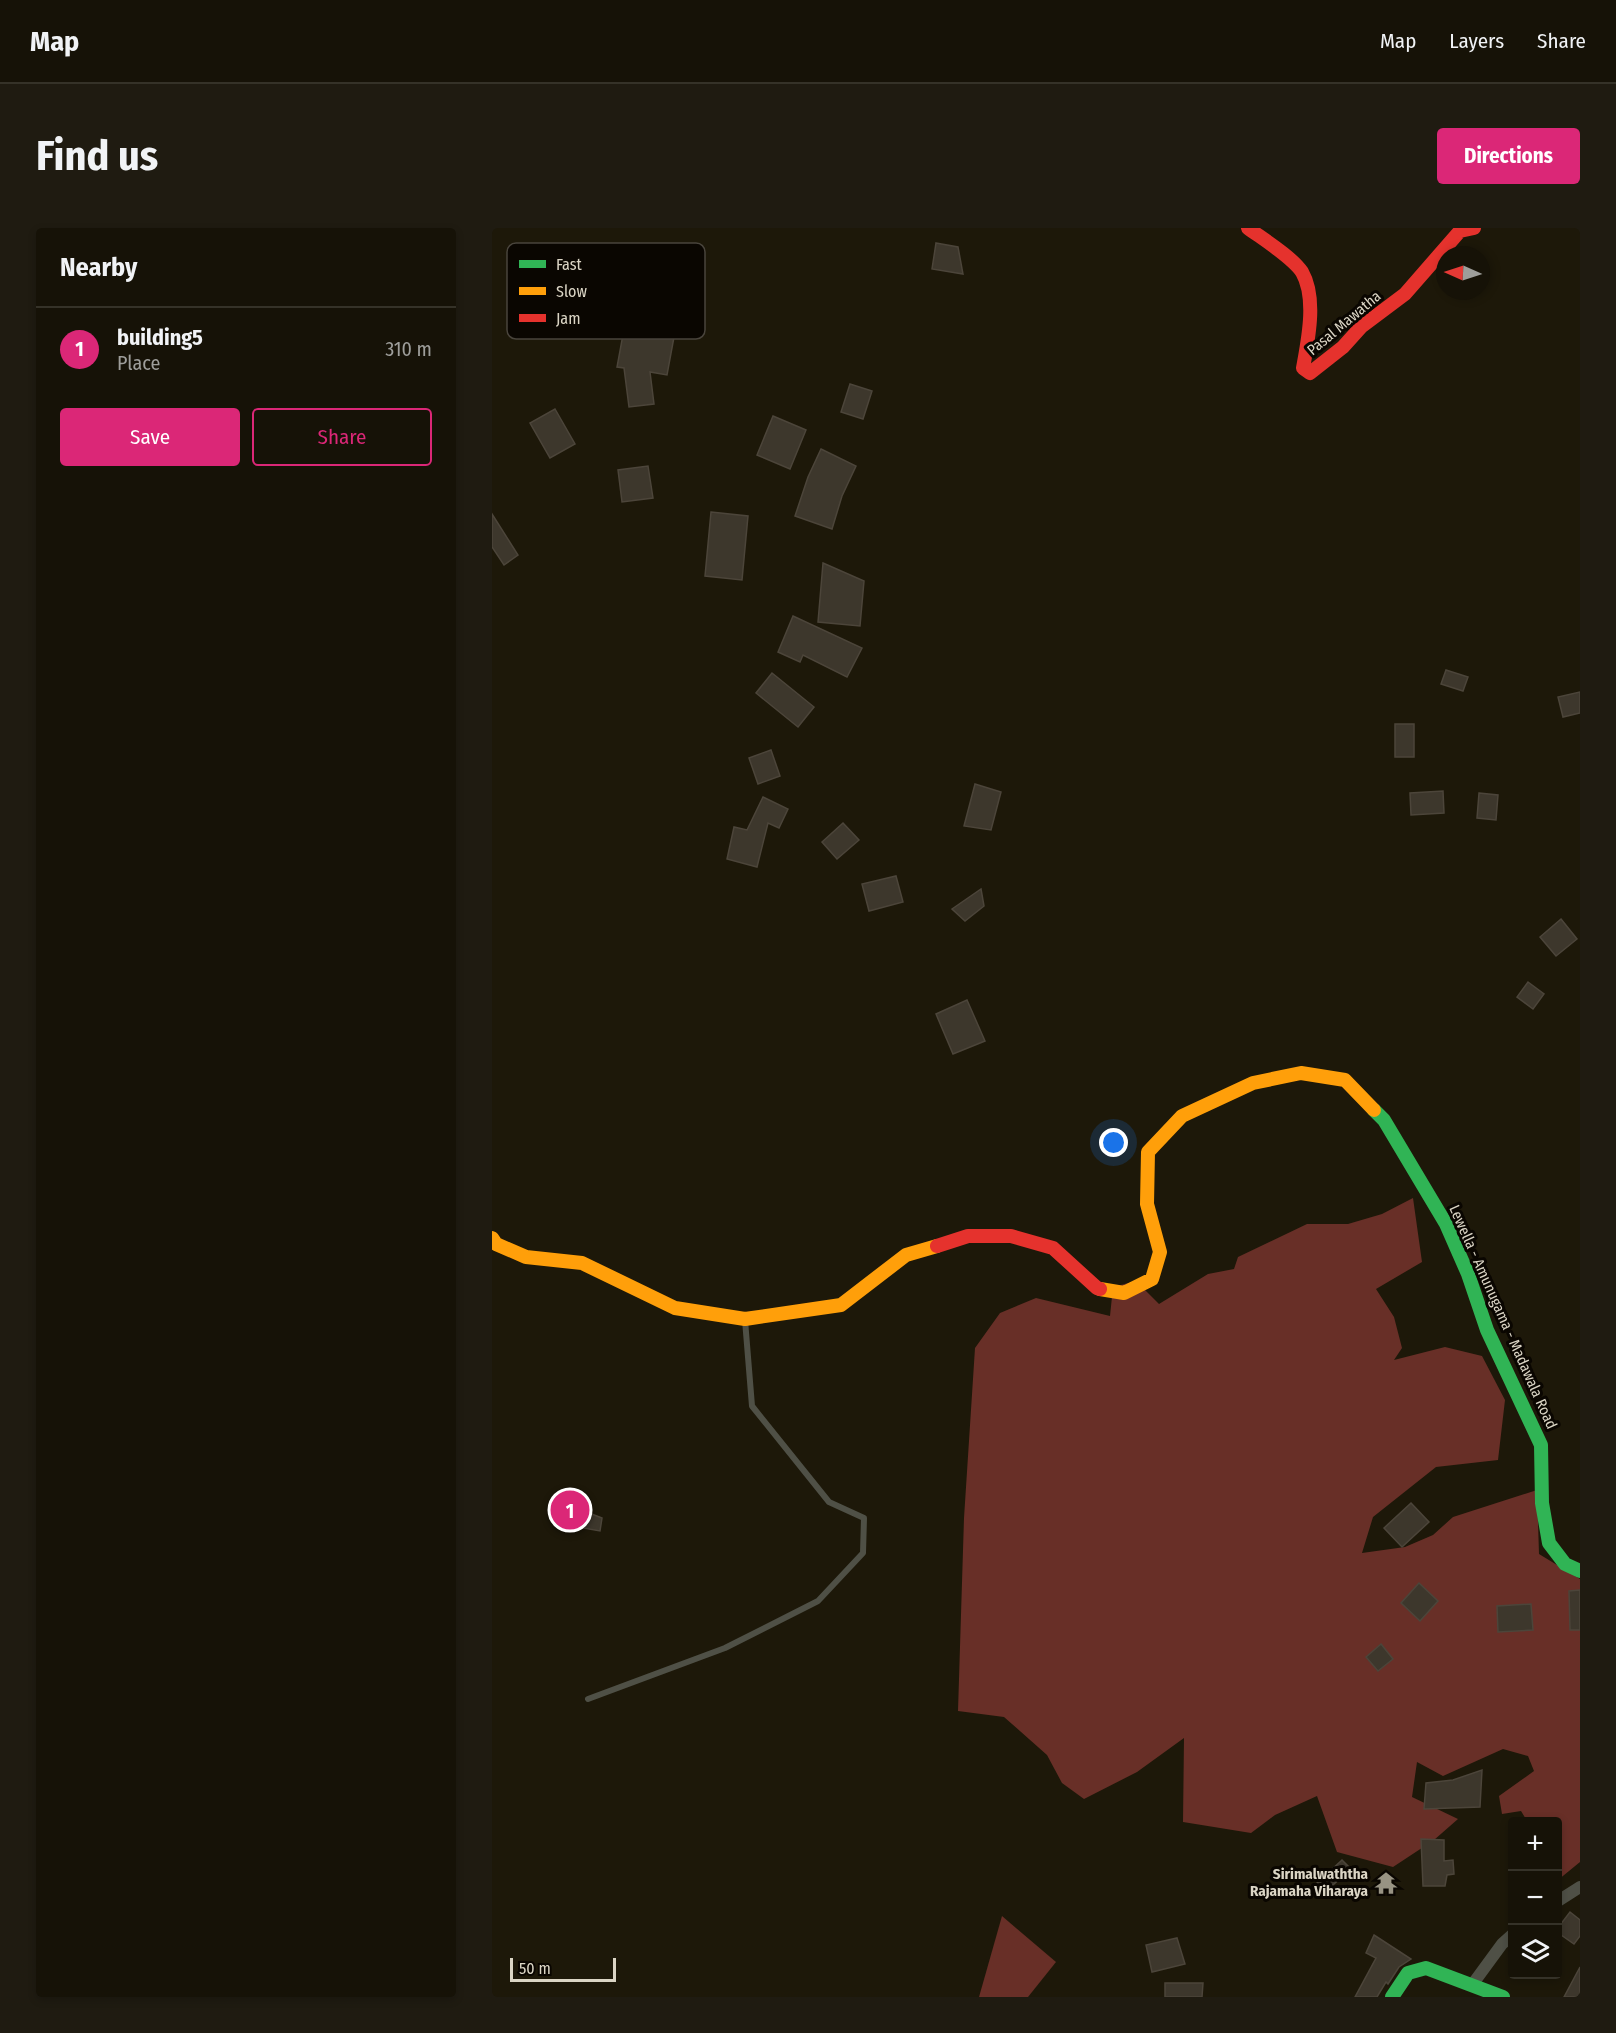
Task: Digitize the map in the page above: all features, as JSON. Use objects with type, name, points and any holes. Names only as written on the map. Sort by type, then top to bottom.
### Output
[{"type":"main road","name":"Pasal Mawatha","points":[[1248,228],[1276,248],[1301,272],[1308,288],[1310,327],[1303,368],[1310,373],[1343,347],[1360,327],[1405,294],[1460,231],[1474,228]]},
{"type":"main road","name":"Lewella - Amunugama - Madawala Road","points":[[492,1238],[496,1244],[526,1257],[582,1263],[675,1308],[745,1319],[841,1305],[906,1255],[968,1236],[1011,1236],[1053,1248],[1097,1288],[1124,1293],[1152,1280],[1160,1252],[1148,1203],[1148,1152],[1182,1116],[1253,1083],[1301,1073],[1346,1080],[1383,1120],[1446,1224],[1468,1274],[1487,1330],[1541,1445],[1542,1503],[1549,1544],[1565,1564],[1580,1571]]},
{"type":"main road","points":[[1392,1997],[1408,1973],[1426,1968],[1503,1997]]},
{"type":"street","points":[[1562,1898],[1580,1887]]},
{"type":"street","points":[[1472,1985],[1508,1939]]},
{"type":"lane","points":[[588,1699],[725,1648],[818,1601],[863,1553],[864,1518],[829,1502],[752,1406],[745,1319]]},
{"type":"shaded area","points":[[1413,1198],[1422,1262],[1376,1289],[1394,1317],[1402,1348],[1394,1360],[1445,1347],[1482,1356],[1505,1400],[1498,1460],[1436,1467],[1373,1517],[1362,1553],[1405,1547],[1433,1535],[1453,1517],[1537,1490],[1539,1554],[1580,1579],[1580,1862],[1562,1877],[1562,1817],[1525,1817],[1521,1811],[1502,1814],[1499,1796],[1534,1771],[1528,1756],[1503,1749],[1443,1776],[1417,1762],[1412,1797],[1458,1819],[1434,1840],[1393,1867],[1337,1852],[1317,1796],[1275,1815],[1251,1833],[1183,1822],[1184,1738],[1137,1772],[1084,1799],[1062,1783],[1047,1755],[1004,1717],[958,1711],[964,1518],[975,1348],[1000,1313],[1036,1298],[1110,1316],[1113,1287],[1136,1281],[1159,1304],[1208,1274],[1234,1269],[1238,1257],[1307,1224],[1348,1224],[1382,1214]]},
{"type":"shaded area","points":[[1002,1916],[1056,1962],[1028,1997],[979,1997]]},
{"type":"building","points":[[936,243],[958,247],[963,274],[932,269]]},
{"type":"building","points":[[622,339],[674,339],[667,375],[650,372],[654,404],[629,407],[624,368],[617,367]]},
{"type":"building","points":[[850,384],[872,391],[863,419],[841,412]]},
{"type":"building","points":[[555,409],[575,444],[550,458],[530,423]]},
{"type":"building","points":[[773,416],[806,430],[790,469],[757,455]]},
{"type":"building","points":[[821,449],[856,466],[842,496],[832,529],[795,516],[808,477]]},
{"type":"building","points":[[648,466],[653,498],[622,502],[618,470]]},
{"type":"building","points":[[711,512],[748,516],[742,580],[705,576]]},
{"type":"building","points":[[492,514],[518,555],[504,565],[492,547]]},
{"type":"building","points":[[823,563],[864,581],[860,626],[818,622]]},
{"type":"building","points":[[793,616],[862,648],[847,677],[803,655],[800,662],[778,652]]},
{"type":"building","points":[[1446,670],[1468,677],[1463,691],[1441,684]]},
{"type":"building","points":[[772,673],[814,707],[798,727],[756,693]]},
{"type":"building","points":[[1580,692],[1580,713],[1563,717],[1558,697]]},
{"type":"building","points":[[1395,724],[1414,724],[1414,757],[1395,757]]},
{"type":"building","points":[[771,750],[780,776],[758,784],[749,758]]},
{"type":"building","points":[[975,784],[1001,792],[991,830],[964,826]]},
{"type":"building","points":[[1443,791],[1444,813],[1411,815],[1410,793]]},
{"type":"building","points":[[1479,793],[1498,795],[1496,820],[1477,818]]},
{"type":"building","points":[[763,797],[788,809],[779,828],[768,823],[757,867],[727,859],[734,827],[747,830]]},
{"type":"building","points":[[843,823],[859,840],[837,859],[822,842]]},
{"type":"building","points":[[896,876],[903,902],[869,911],[862,884]]},
{"type":"building","points":[[981,889],[984,906],[965,921],[952,909]]},
{"type":"building","points":[[1561,919],[1577,939],[1556,956],[1540,937]]},
{"type":"building","points":[[1528,982],[1544,994],[1533,1009],[1517,997]]},
{"type":"building","points":[[967,1000],[985,1041],[953,1054],[936,1014]]},
{"type":"building","points":[[561,1502],[602,1518],[600,1531],[555,1523]]},
{"type":"building","points":[[1411,1503],[1429,1522],[1402,1547],[1384,1528]]},
{"type":"building","points":[[1419,1583],[1438,1601],[1420,1621],[1401,1603]]},
{"type":"building","points":[[1580,1590],[1580,1630],[1570,1630],[1569,1591]]},
{"type":"building","points":[[1531,1604],[1533,1630],[1498,1632],[1497,1606]]},
{"type":"building","points":[[1381,1644],[1393,1659],[1378,1671],[1366,1657]]},
{"type":"building","points":[[1482,1770],[1480,1807],[1424,1809],[1426,1783],[1453,1780]]},
{"type":"building","points":[[1421,1839],[1444,1840],[1444,1861],[1453,1860],[1454,1874],[1447,1875],[1445,1886],[1423,1886]]},
{"type":"building","points":[[1342,1860],[1351,1869],[1325,1892],[1317,1883]]},
{"type":"building","points":[[1570,1912],[1580,1920],[1580,1936],[1574,1944],[1562,1936],[1562,1922]]},
{"type":"building","points":[[1374,1935],[1411,1959],[1399,1967],[1377,1997],[1355,1997],[1376,1958],[1366,1953]]},
{"type":"building","points":[[1177,1938],[1185,1964],[1152,1972],[1146,1945]]},
{"type":"building","points":[[1580,1967],[1580,1997],[1564,1997]]},
{"type":"building","points":[[1165,1983],[1203,1983],[1202,1997],[1165,1997]]},
{"type":"traffic: fast","points":[[1374,1110],[1384,1120],[1446,1224],[1468,1274],[1487,1330],[1541,1445],[1542,1503],[1549,1543],[1565,1564],[1580,1571]]},
{"type":"traffic: fast","points":[[1392,1997],[1408,1973],[1426,1968],[1503,1997]]},
{"type":"traffic: slow","points":[[1100,1289],[1124,1293],[1152,1279],[1160,1252],[1147,1204],[1148,1152],[1182,1116],[1253,1083],[1301,1073],[1345,1080],[1374,1110]]},
{"type":"traffic: slow","points":[[492,1238],[496,1244],[526,1257],[582,1263],[675,1308],[745,1319],[841,1305],[906,1255],[937,1246]]},
{"type":"traffic: jam","points":[[1248,228],[1291,260],[1302,272],[1307,282],[1310,319],[1303,368],[1310,373],[1343,347],[1361,327],[1405,294],[1460,231],[1474,228]]},
{"type":"traffic: jam","points":[[937,1246],[968,1236],[1011,1236],[1053,1248],[1100,1289]]},
{"type":"place","name":"building5","points":[[570,1510]]},
{"type":"place","name":"Sirimalwaththa Rajamaha Viharaya","points":[[1386,1883]]}]
